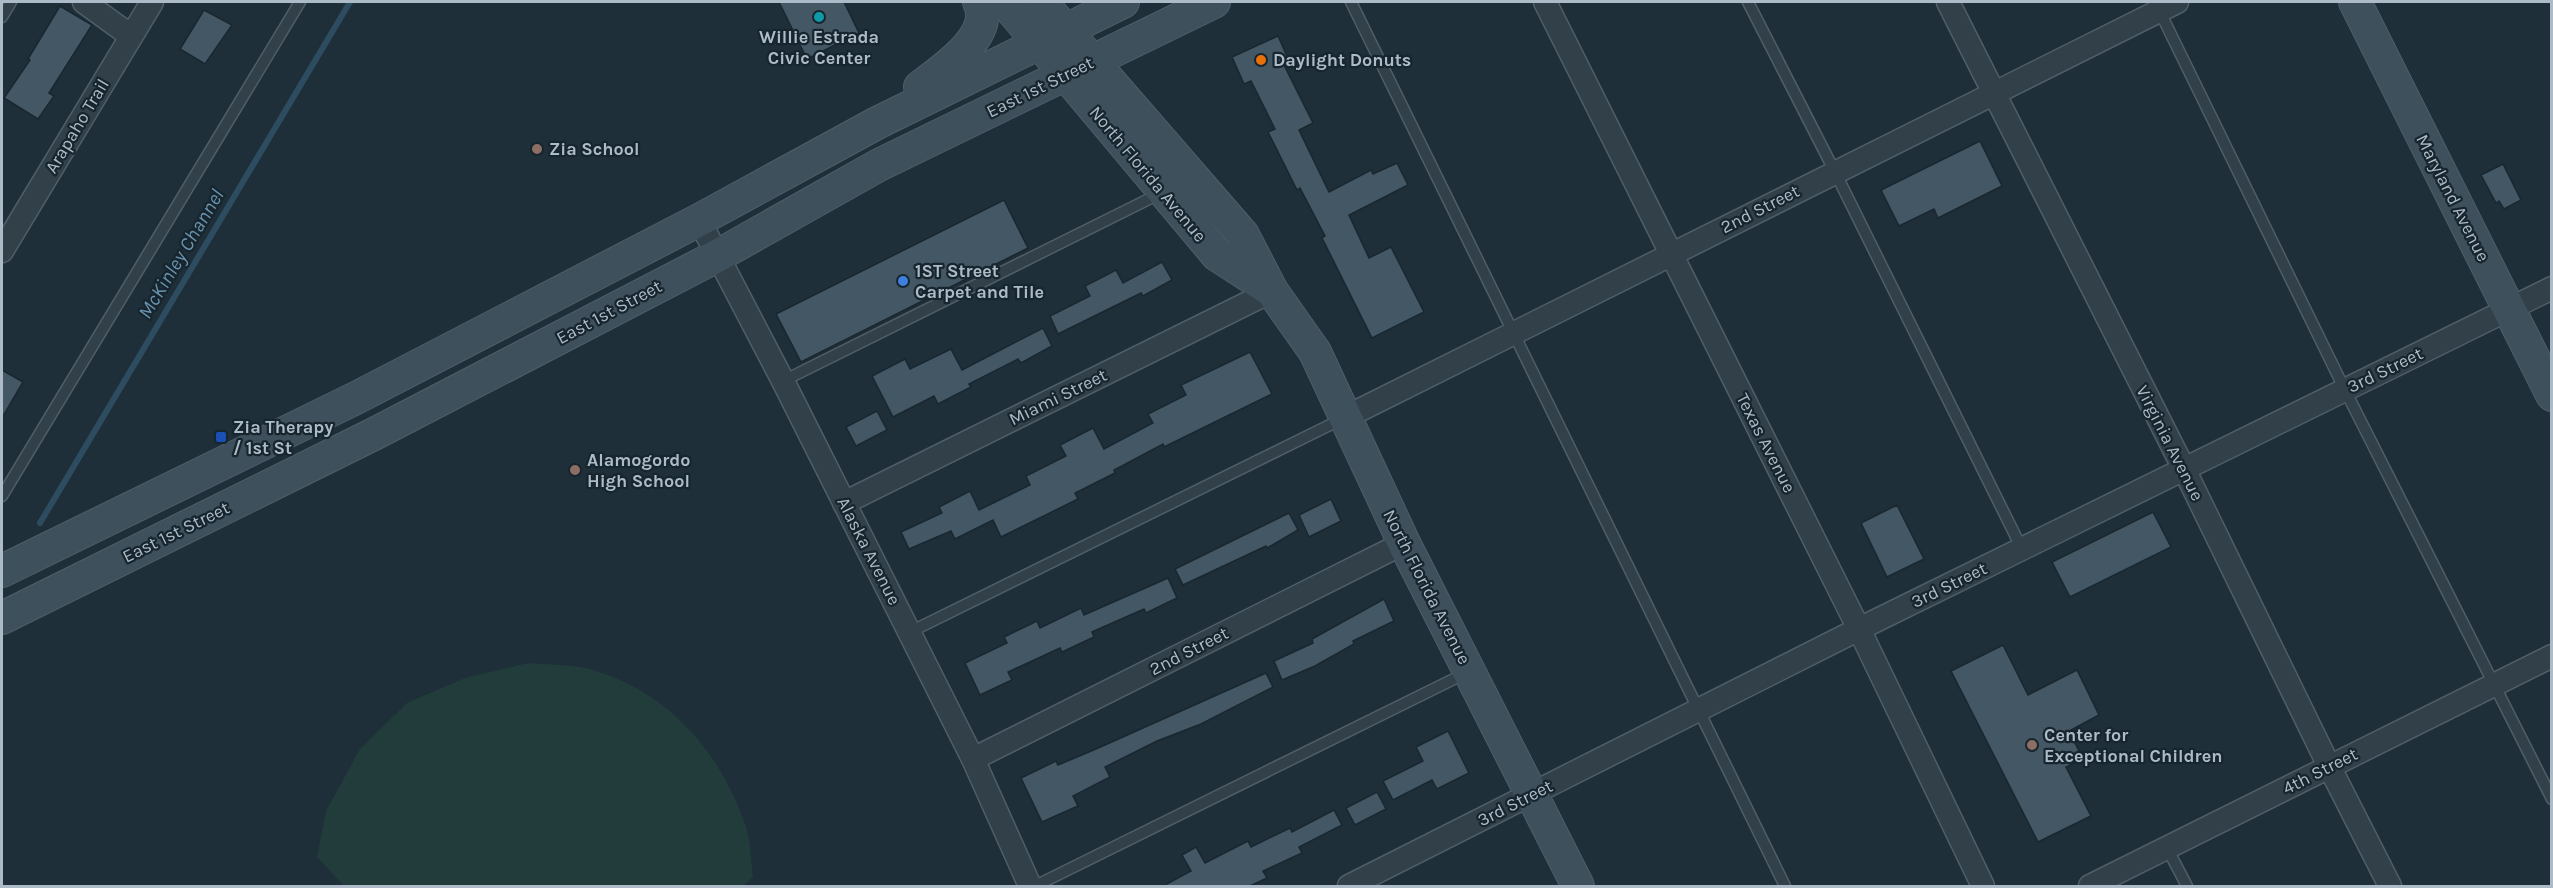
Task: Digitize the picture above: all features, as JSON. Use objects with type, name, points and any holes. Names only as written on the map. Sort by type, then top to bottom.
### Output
[{"type":"main road","points":[[876,123],[950,63],[978,35],[982,7],[978,2]]},
{"type":"main road","name":"North Florida Avenue","points":[[1005,2],[1037,43],[1217,255],[1272,291]]},
{"type":"main road","name":"North Florida Avenue","points":[[1041,2],[1095,60],[1243,235],[1272,291],[1315,352],[1404,543],[1578,886]]},
{"type":"main road","points":[[2,571],[356,398],[699,220],[876,123],[1123,2]]},
{"type":"main road","name":"East 1st Street","points":[[2,618],[374,434],[719,255],[879,165],[1214,2]]},
{"type":"main road","name":"Maryland Avenue","points":[[2355,2],[2552,394]]},
{"type":"street","points":[[84,2],[131,36]]},
{"type":"street","name":"Arapaho Trail","points":[[2,251],[152,2]]},
{"type":"street","name":"Texas Avenue","points":[[1545,2],[1859,629],[1983,886]]},
{"type":"street","name":"Virginia Avenue","points":[[1948,2],[2390,886]]},
{"type":"street","name":"2nd Street","points":[[1344,418],[1993,94],[2164,4]]},
{"type":"street","name":"Alaska Avenue","points":[[699,220],[719,255],[910,632],[973,759],[1030,886]]},
{"type":"street","name":"3rd Street","points":[[1349,886],[1859,629],[2552,288]]},
{"type":"street","name":"Miami Street","points":[[844,503],[1272,291]]},
{"type":"street","name":"2nd Street","points":[[973,759],[1404,543]]},
{"type":"street","name":"4th Street","points":[[2090,886],[2552,656]]},
{"type":"lane","points":[[2,17],[11,2]]},
{"type":"lane","points":[[2,496],[300,2]]},
{"type":"lane","points":[[1352,2],[1785,886]]},
{"type":"lane","points":[[1748,2],[1836,172],[2022,549]]},
{"type":"lane","points":[[2164,4],[2344,390],[2552,799]]},
{"type":"lane","points":[[783,381],[1164,191]]},
{"type":"lane","points":[[910,632],[1344,418]]},
{"type":"lane","points":[[1035,886],[1469,671]]},
{"type":"lane","points":[[2167,848],[2187,886]]},
{"type":"green space","points":[[528,663],[571,666],[596,671],[623,681],[670,711],[708,752],[736,801],[748,833],[753,877],[743,886],[344,886],[317,857],[326,811],[360,749],[407,703],[465,678]]},
{"type":"building","name":"Willie Estrada Civic Center","points":[[779,2],[844,2],[859,33],[807,59]]},
{"type":"building","points":[[60,6],[92,25],[49,93],[54,96],[38,119],[4,98],[30,60],[28,59]]},
{"type":"building","points":[[204,10],[232,25],[205,64],[180,49]]},
{"type":"building","points":[[1278,36],[1290,63],[1284,65],[1313,123],[1299,130],[1329,192],[1371,170],[1373,174],[1397,163],[1408,185],[1349,215],[1369,258],[1391,247],[1424,312],[1372,338],[1322,238],[1325,236],[1300,188],[1297,190],[1268,132],[1275,129],[1251,81],[1244,84],[1232,57]]},
{"type":"building","points":[[1980,141],[2002,186],[1938,218],[1934,209],[1899,226],[1881,190]]},
{"type":"building","points":[[2503,164],[2521,200],[2504,209],[2499,201],[2496,203],[2481,175]]},
{"type":"building","name":"1ST Street Carpet and Tile","points":[[1004,200],[1028,248],[801,362],[776,314]]},
{"type":"building","points":[[1162,262],[1172,280],[1143,296],[1141,293],[1058,334],[1050,316],[1090,296],[1085,286],[1116,270],[1123,283]]},
{"type":"building","points":[[1043,328],[1052,346],[1021,363],[1018,359],[969,384],[971,387],[938,404],[934,396],[893,417],[872,376],[905,359],[910,369],[951,349],[962,370]]},
{"type":"building","points":[[1250,352],[1272,394],[1164,447],[1163,444],[1114,470],[1115,473],[1075,493],[1078,499],[1001,537],[993,520],[955,539],[951,531],[909,549],[901,532],[942,513],[939,507],[970,491],[979,510],[1030,485],[1026,476],[1066,456],[1060,445],[1093,428],[1104,449],[1153,423],[1148,414],[1186,395],[1181,385]]},
{"type":"building","points":[[2,370],[23,382],[2,418]]},
{"type":"building","points":[[877,411],[887,430],[856,446],[846,427]]},
{"type":"building","points":[[1331,499],[1341,521],[1309,537],[1299,515]]},
{"type":"building","points":[[1897,505],[1924,559],[1887,577],[1861,523]]},
{"type":"building","points":[[2153,512],[2171,547],[2070,597],[2052,562]]},
{"type":"building","points":[[1289,513],[1298,530],[1267,548],[1266,546],[1183,585],[1175,569]]},
{"type":"building","points":[[1168,578],[1177,598],[1146,613],[1144,609],[1092,632],[1094,637],[1062,652],[1060,648],[1008,672],[1012,680],[980,695],[965,663],[1007,643],[1004,637],[1037,621],[1040,628],[1081,608],[1084,615]]},
{"type":"building","points":[[1384,599],[1394,621],[1353,641],[1354,644],[1315,666],[1282,680],[1274,661],[1313,643],[1312,639]]},
{"type":"building","name":"Center for Exceptional Children","points":[[2003,645],[2028,695],[2077,670],[2099,715],[2069,731],[2083,759],[2066,767],[2091,816],[2038,842],[1951,671]]},
{"type":"building","points":[[1266,673],[1273,687],[1201,724],[1157,741],[1105,767],[1110,777],[1073,796],[1078,806],[1042,822],[1021,778],[1056,761],[1058,765],[1096,749]]},
{"type":"building","points":[[1448,731],[1469,773],[1437,789],[1432,780],[1393,800],[1383,781],[1423,761],[1416,747]]},
{"type":"building","points":[[1377,792],[1386,809],[1355,825],[1346,808]]},
{"type":"building","points":[[1334,810],[1342,825],[1299,847],[1302,853],[1263,871],[1267,878],[1250,886],[1163,886],[1191,871],[1182,855],[1196,847],[1205,863],[1248,841],[1251,847],[1290,828],[1292,832]]},
{"type":"waterway","name":"McKinley Channel","points":[[40,523],[350,2]]},
{"type":"place","name":"Willie Estrada Civic Center","points":[[819,17]]},
{"type":"place","name":"Daylight Donuts","points":[[1261,60]]},
{"type":"place","name":"Zia School","points":[[537,149]]},
{"type":"place","name":"1ST Street Carpet and Tile","points":[[903,281]]},
{"type":"place","name":"Zia Therapy / 1st St","points":[[221,437]]},
{"type":"place","name":"Alamogordo High School","points":[[575,470]]},
{"type":"place","name":"Center for Exceptional Children","points":[[2032,745]]}]
